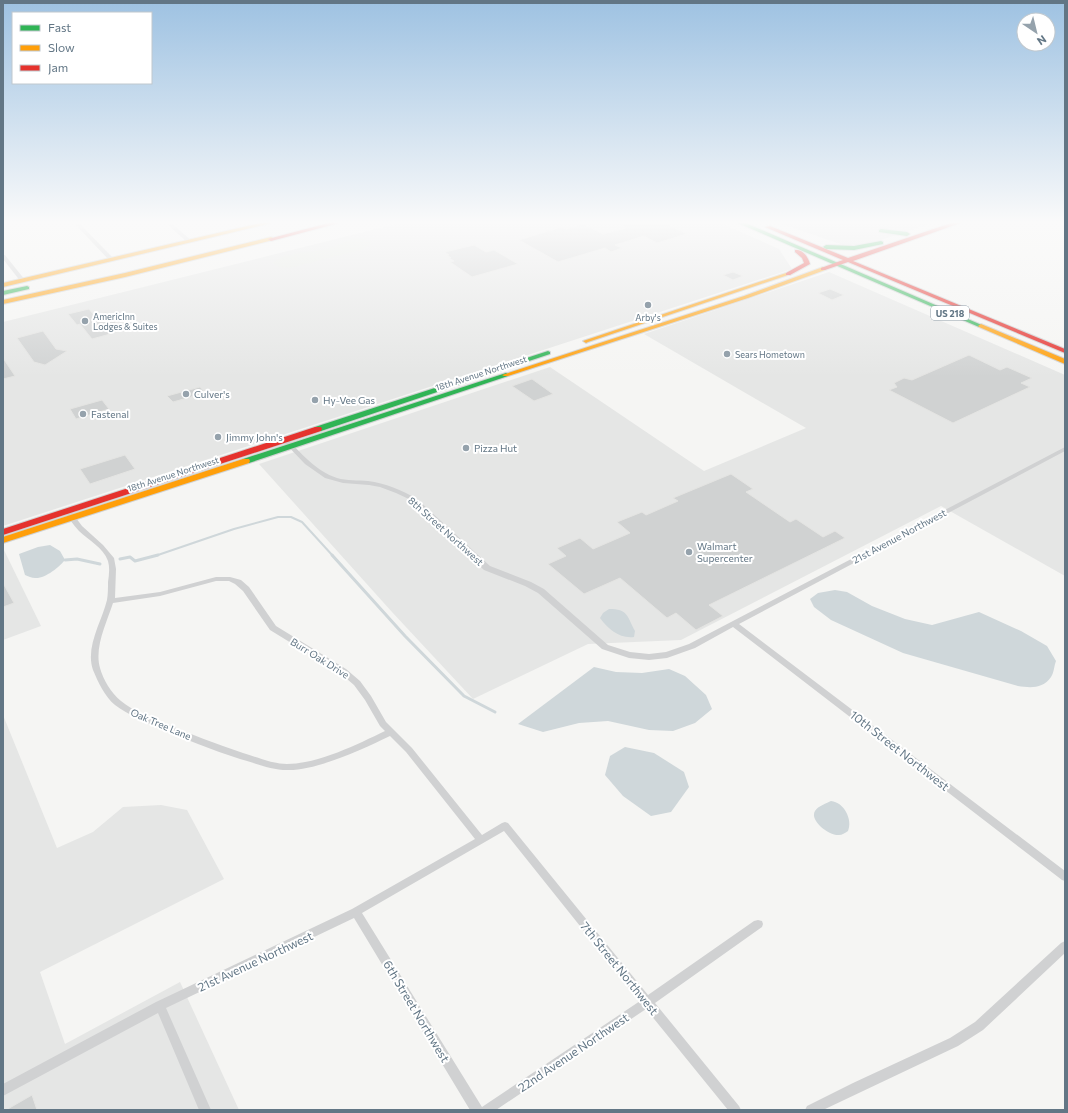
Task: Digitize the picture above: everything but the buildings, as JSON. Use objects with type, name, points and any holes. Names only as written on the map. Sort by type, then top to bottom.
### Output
[{"type":"main road","points":[[3,285],[57,273]]},
{"type":"main road","points":[[3,295],[100,273]]},
{"type":"main road","points":[[3,303],[127,273]]},
{"type":"main road","name":"18th Avenue Northwest","points":[[3,540],[70,514],[284,439],[792,273]]},
{"type":"main road","name":"18th Avenue Northwest","points":[[3,532],[70,514],[292,446],[746,296],[806,273]]},
{"type":"main road","name":"US 218","points":[[864,273],[1065,362]]},
{"type":"main road","name":"US 218","points":[[867,273],[1065,352]]},
{"type":"street","points":[[16,273],[22,281]]},
{"type":"street","name":"8th Street Northwest","points":[[284,439],[322,474],[335,479],[382,486],[402,492],[415,500],[487,568],[528,584],[541,591],[594,639],[614,651],[642,657],[667,655],[692,646],[734,624]]},
{"type":"street","name":"21st Avenue Northwest","points":[[734,624],[1065,449]]},
{"type":"street","name":"Oak Tree Lane","points":[[70,514],[82,530],[104,549],[110,557],[113,571],[110,601],[95,653],[96,667],[113,698],[120,705],[135,714],[170,729],[262,763],[286,767],[312,763],[358,747],[390,732]]},
{"type":"street","name":"Burr Oak Drive","points":[[110,601],[160,594],[216,579],[230,579],[238,582],[246,589],[268,622],[276,630],[343,671],[357,683],[368,698],[383,724],[409,750],[481,840]]},
{"type":"street","name":"10th Street Northwest","points":[[734,624],[1065,877]]},
{"type":"street","name":"21st Avenue Northwest","points":[[3,1090],[160,1006],[356,912],[505,826]]},
{"type":"street","name":"7th Street Northwest","points":[[505,826],[735,1110]]},
{"type":"street","name":"6th Street Northwest","points":[[356,912],[477,1110]]},
{"type":"street","name":"22nd Avenue Northwest","points":[[486,1110],[647,1002],[758,924]]},
{"type":"street","points":[[811,1110],[954,1042],[979,1026],[1065,946]]},
{"type":"street","points":[[160,1006],[205,1110]]},
{"type":"shaded area","points":[[200,273],[780,273],[3,526],[3,322]]},
{"type":"shaded area","points":[[826,273],[831,273],[1065,375],[1065,576],[941,506],[681,640],[588,644],[473,699],[392,612],[259,464],[550,367],[704,471],[806,428],[644,334]]},
{"type":"shaded area","points":[[50,545],[60,551],[65,560],[56,569],[43,577],[34,578],[25,575],[19,554],[38,547]]},
{"type":"shaded area","points":[[3,548],[41,626],[3,640]]},
{"type":"shaded area","points":[[835,590],[847,592],[872,606],[905,619],[932,625],[979,612],[1021,631],[1047,646],[1056,661],[1053,674],[1048,681],[1040,686],[1023,687],[903,653],[831,620],[814,607],[810,599],[818,593]]},
{"type":"shaded area","points":[[609,609],[620,610],[626,614],[635,631],[634,637],[619,635],[603,622],[600,618],[603,613]]},
{"type":"shaded area","points":[[594,667],[616,672],[642,673],[669,669],[685,676],[706,695],[712,709],[695,723],[673,731],[649,730],[608,721],[579,723],[543,732],[518,724]]},
{"type":"shaded area","points":[[3,715],[57,848],[93,832],[123,807],[161,805],[187,810],[224,879],[40,972],[65,1044],[180,982],[239,1110],[3,1110]]},
{"type":"shaded area","points":[[625,747],[654,753],[684,772],[689,787],[671,812],[651,816],[623,796],[605,775],[610,756]]},
{"type":"shaded area","points":[[831,801],[840,805],[848,817],[848,831],[841,835],[835,835],[821,827],[815,819],[814,815],[816,809]]},
{"type":"waterway","points":[[158,555],[234,529],[278,517],[291,517],[302,522],[333,556]]},
{"type":"waterway","points":[[120,559],[130,557],[135,561],[158,555]]},
{"type":"waterway","points":[[332,555],[405,636],[464,696],[495,712]]},
{"type":"waterway","points":[[65,560],[77,559],[100,564]]},
{"type":"traffic: fast","points":[[857,273],[981,326]]},
{"type":"traffic: fast","points":[[3,293],[27,288]]},
{"type":"traffic: fast","points":[[318,429],[548,353]]},
{"type":"traffic: fast","points":[[246,461],[506,375]]},
{"type":"traffic: slow","points":[[3,285],[55,273]]},
{"type":"traffic: slow","points":[[3,302],[133,273]]},
{"type":"traffic: slow","points":[[506,375],[746,297],[812,273]]},
{"type":"traffic: slow","points":[[586,341],[788,274]]},
{"type":"traffic: slow","points":[[981,326],[1065,362]]},
{"type":"traffic: slow","points":[[3,540],[246,461]]},
{"type":"traffic: jam","points":[[878,273],[1065,351]]},
{"type":"traffic: jam","points":[[3,532],[318,429]]},
{"type":"place","name":"Arby's","points":[[648,305]]},
{"type":"place","name":"AmericInn Lodges & Suites","points":[[85,321]]},
{"type":"place","name":"Sears Hometown","points":[[727,354]]},
{"type":"place","name":"Culver's","points":[[186,394]]},
{"type":"place","name":"Hy-Vee Gas","points":[[315,400]]},
{"type":"place","name":"Fastenal","points":[[83,414]]},
{"type":"place","name":"Jimmy John's","points":[[218,437]]},
{"type":"place","name":"Pizza Hut","points":[[466,448]]},
{"type":"place","name":"Walmart Supercenter","points":[[689,552]]}]
